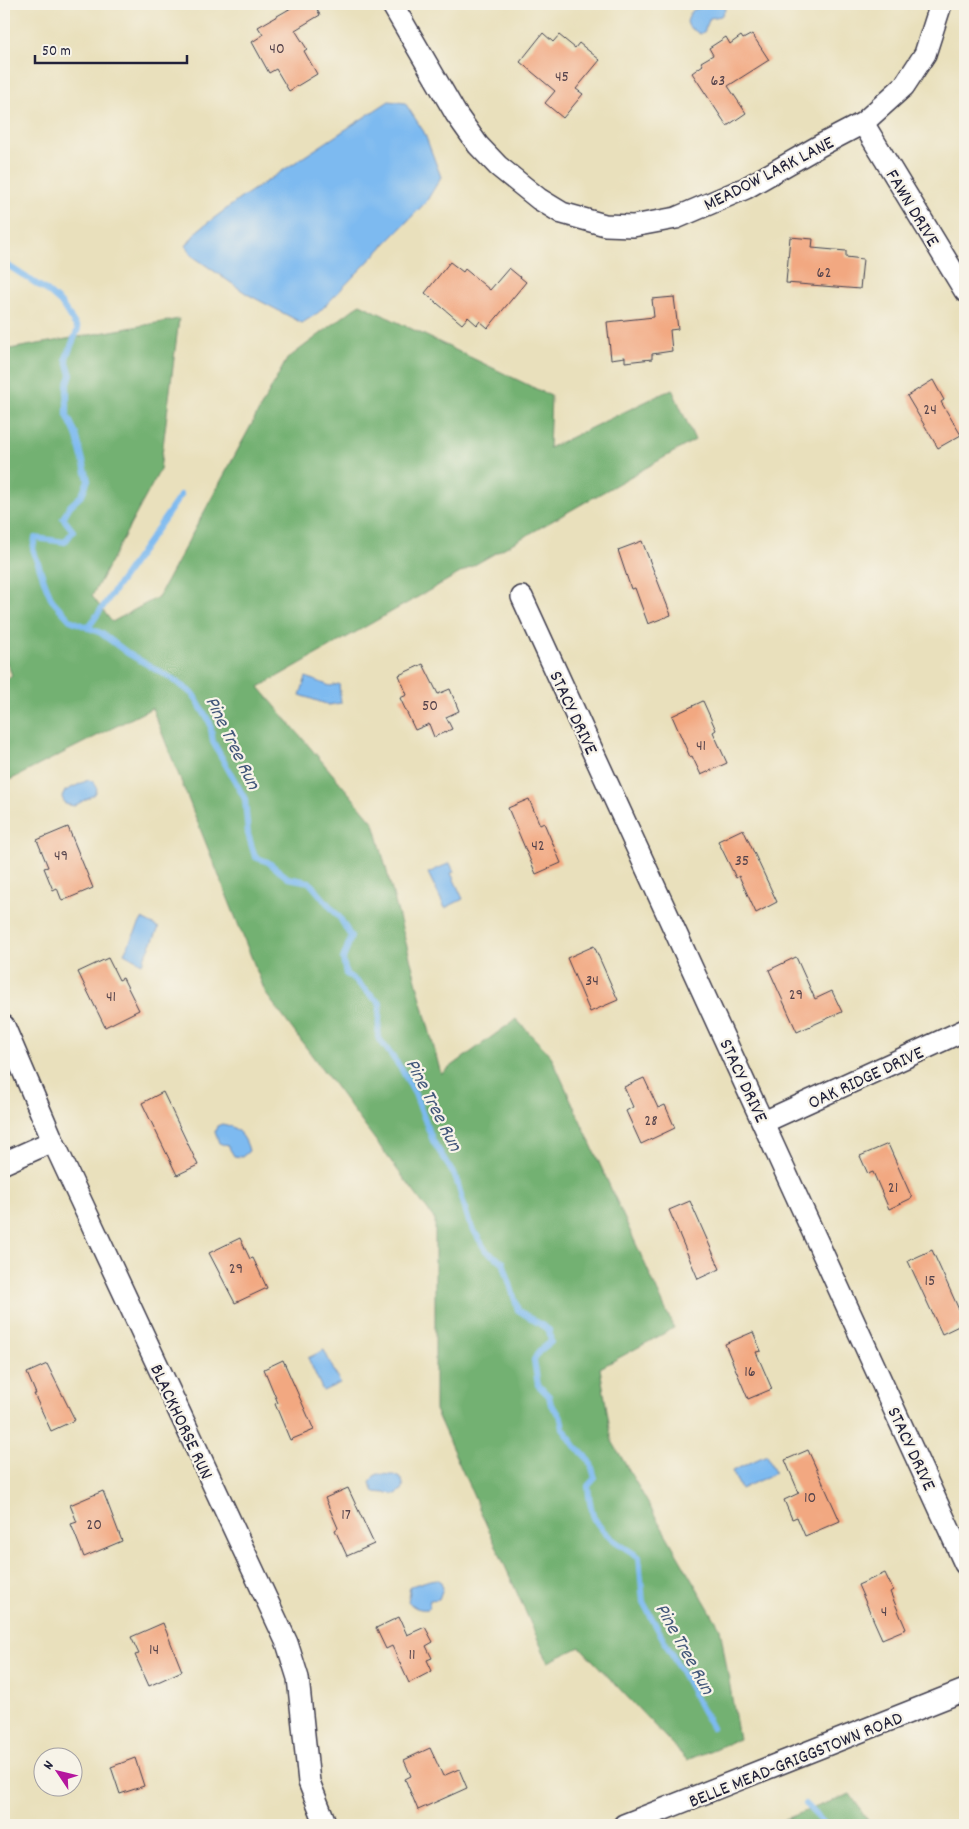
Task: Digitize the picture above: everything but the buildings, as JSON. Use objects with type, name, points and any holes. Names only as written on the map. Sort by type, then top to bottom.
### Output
[{"type":"street","name":"MEADOW LARK LANE","points":[[392,4],[456,114],[478,145],[498,166],[539,199],[562,213],[605,225],[634,226],[676,218],[746,188],[821,144],[863,123],[904,86],[925,54],[941,4]]},
{"type":"street","name":"FAWN DRIVE","points":[[863,123],[965,291]]},
{"type":"street","name":"STACY DRIVE","points":[[522,597],[965,1564]]},
{"type":"street","name":"BLACKHORSE RUN","points":[[4,1026],[53,1140],[287,1643],[298,1678],[309,1782],[326,1825]]},
{"type":"street","name":"OAK RIDGE DRIVE","points":[[764,1122],[965,1030]]},
{"type":"street","points":[[4,1163],[53,1140]]},
{"type":"street","name":"BELLE MEAD-GRIGGSTOWN ROAD","points":[[624,1825],[965,1690]]},
{"type":"green space","points":[[360,304],[551,396],[549,448],[672,389],[695,440],[259,687],[374,823],[441,1074],[516,1019],[551,1056],[674,1328],[600,1368],[612,1441],[720,1628],[739,1739],[687,1760],[580,1647],[548,1662],[435,1410],[435,1220],[266,994],[152,708],[4,783],[4,681],[12,675],[4,656],[4,350],[179,319],[160,470],[92,596],[112,622],[158,597],[287,359]]},
{"type":"green space","points":[[850,1794],[871,1825],[770,1825]]},
{"type":"water","points":[[710,4],[725,4],[725,10],[721,16],[710,18],[704,32],[700,34],[689,27],[688,18],[692,11]]},
{"type":"water","points":[[389,101],[405,103],[424,132],[441,177],[426,202],[318,313],[302,323],[247,294],[191,255],[186,246],[198,230],[241,198]]},
{"type":"water","points":[[306,677],[330,686],[339,684],[341,703],[329,705],[300,695]]},
{"type":"water","points":[[88,780],[93,781],[97,789],[95,794],[74,806],[65,804],[62,797],[65,791]]},
{"type":"water","points":[[450,863],[454,872],[451,873],[463,899],[445,908],[428,873]]},
{"type":"water","points":[[142,919],[159,928],[142,963],[124,953]]},
{"type":"water","points":[[222,1124],[232,1127],[246,1141],[249,1151],[242,1157],[234,1156],[228,1146],[219,1143],[215,1132],[217,1126]]},
{"type":"water","points":[[324,1350],[340,1383],[323,1391],[308,1358]]},
{"type":"water","points":[[767,1455],[775,1473],[741,1489],[732,1471]]},
{"type":"water","points":[[378,1474],[399,1477],[402,1480],[403,1489],[396,1494],[374,1492],[370,1483],[374,1476]]},
{"type":"water","points":[[436,1579],[441,1582],[443,1588],[439,1599],[430,1600],[428,1609],[417,1608],[408,1601],[411,1586]]},
{"type":"waterway","name":"Pine Tree Run","points":[[4,263],[46,290],[61,303],[78,329],[66,358],[71,375],[67,386],[67,415],[76,434],[88,480],[82,495],[70,506],[63,518],[73,531],[65,542],[35,538],[33,549],[52,600],[70,620],[101,633],[129,654],[171,678],[193,694],[210,723],[213,742],[245,799],[248,834],[255,857],[268,862],[288,878],[309,882],[340,918],[351,937],[343,959],[346,974],[380,1003],[378,1037],[402,1070],[415,1094],[433,1141],[456,1178],[469,1222],[486,1251],[503,1262],[518,1310],[549,1330],[551,1342],[539,1351],[534,1360],[538,1385],[549,1396],[551,1405],[560,1415],[563,1428],[575,1446],[590,1461],[595,1478],[588,1486],[592,1513],[600,1527],[610,1537],[639,1557],[643,1602],[712,1728]]},
{"type":"waterway","points":[[88,628],[181,495]]},
{"type":"waterway","name":"Pine Tree Run","points":[[805,1804],[826,1825]]}]
